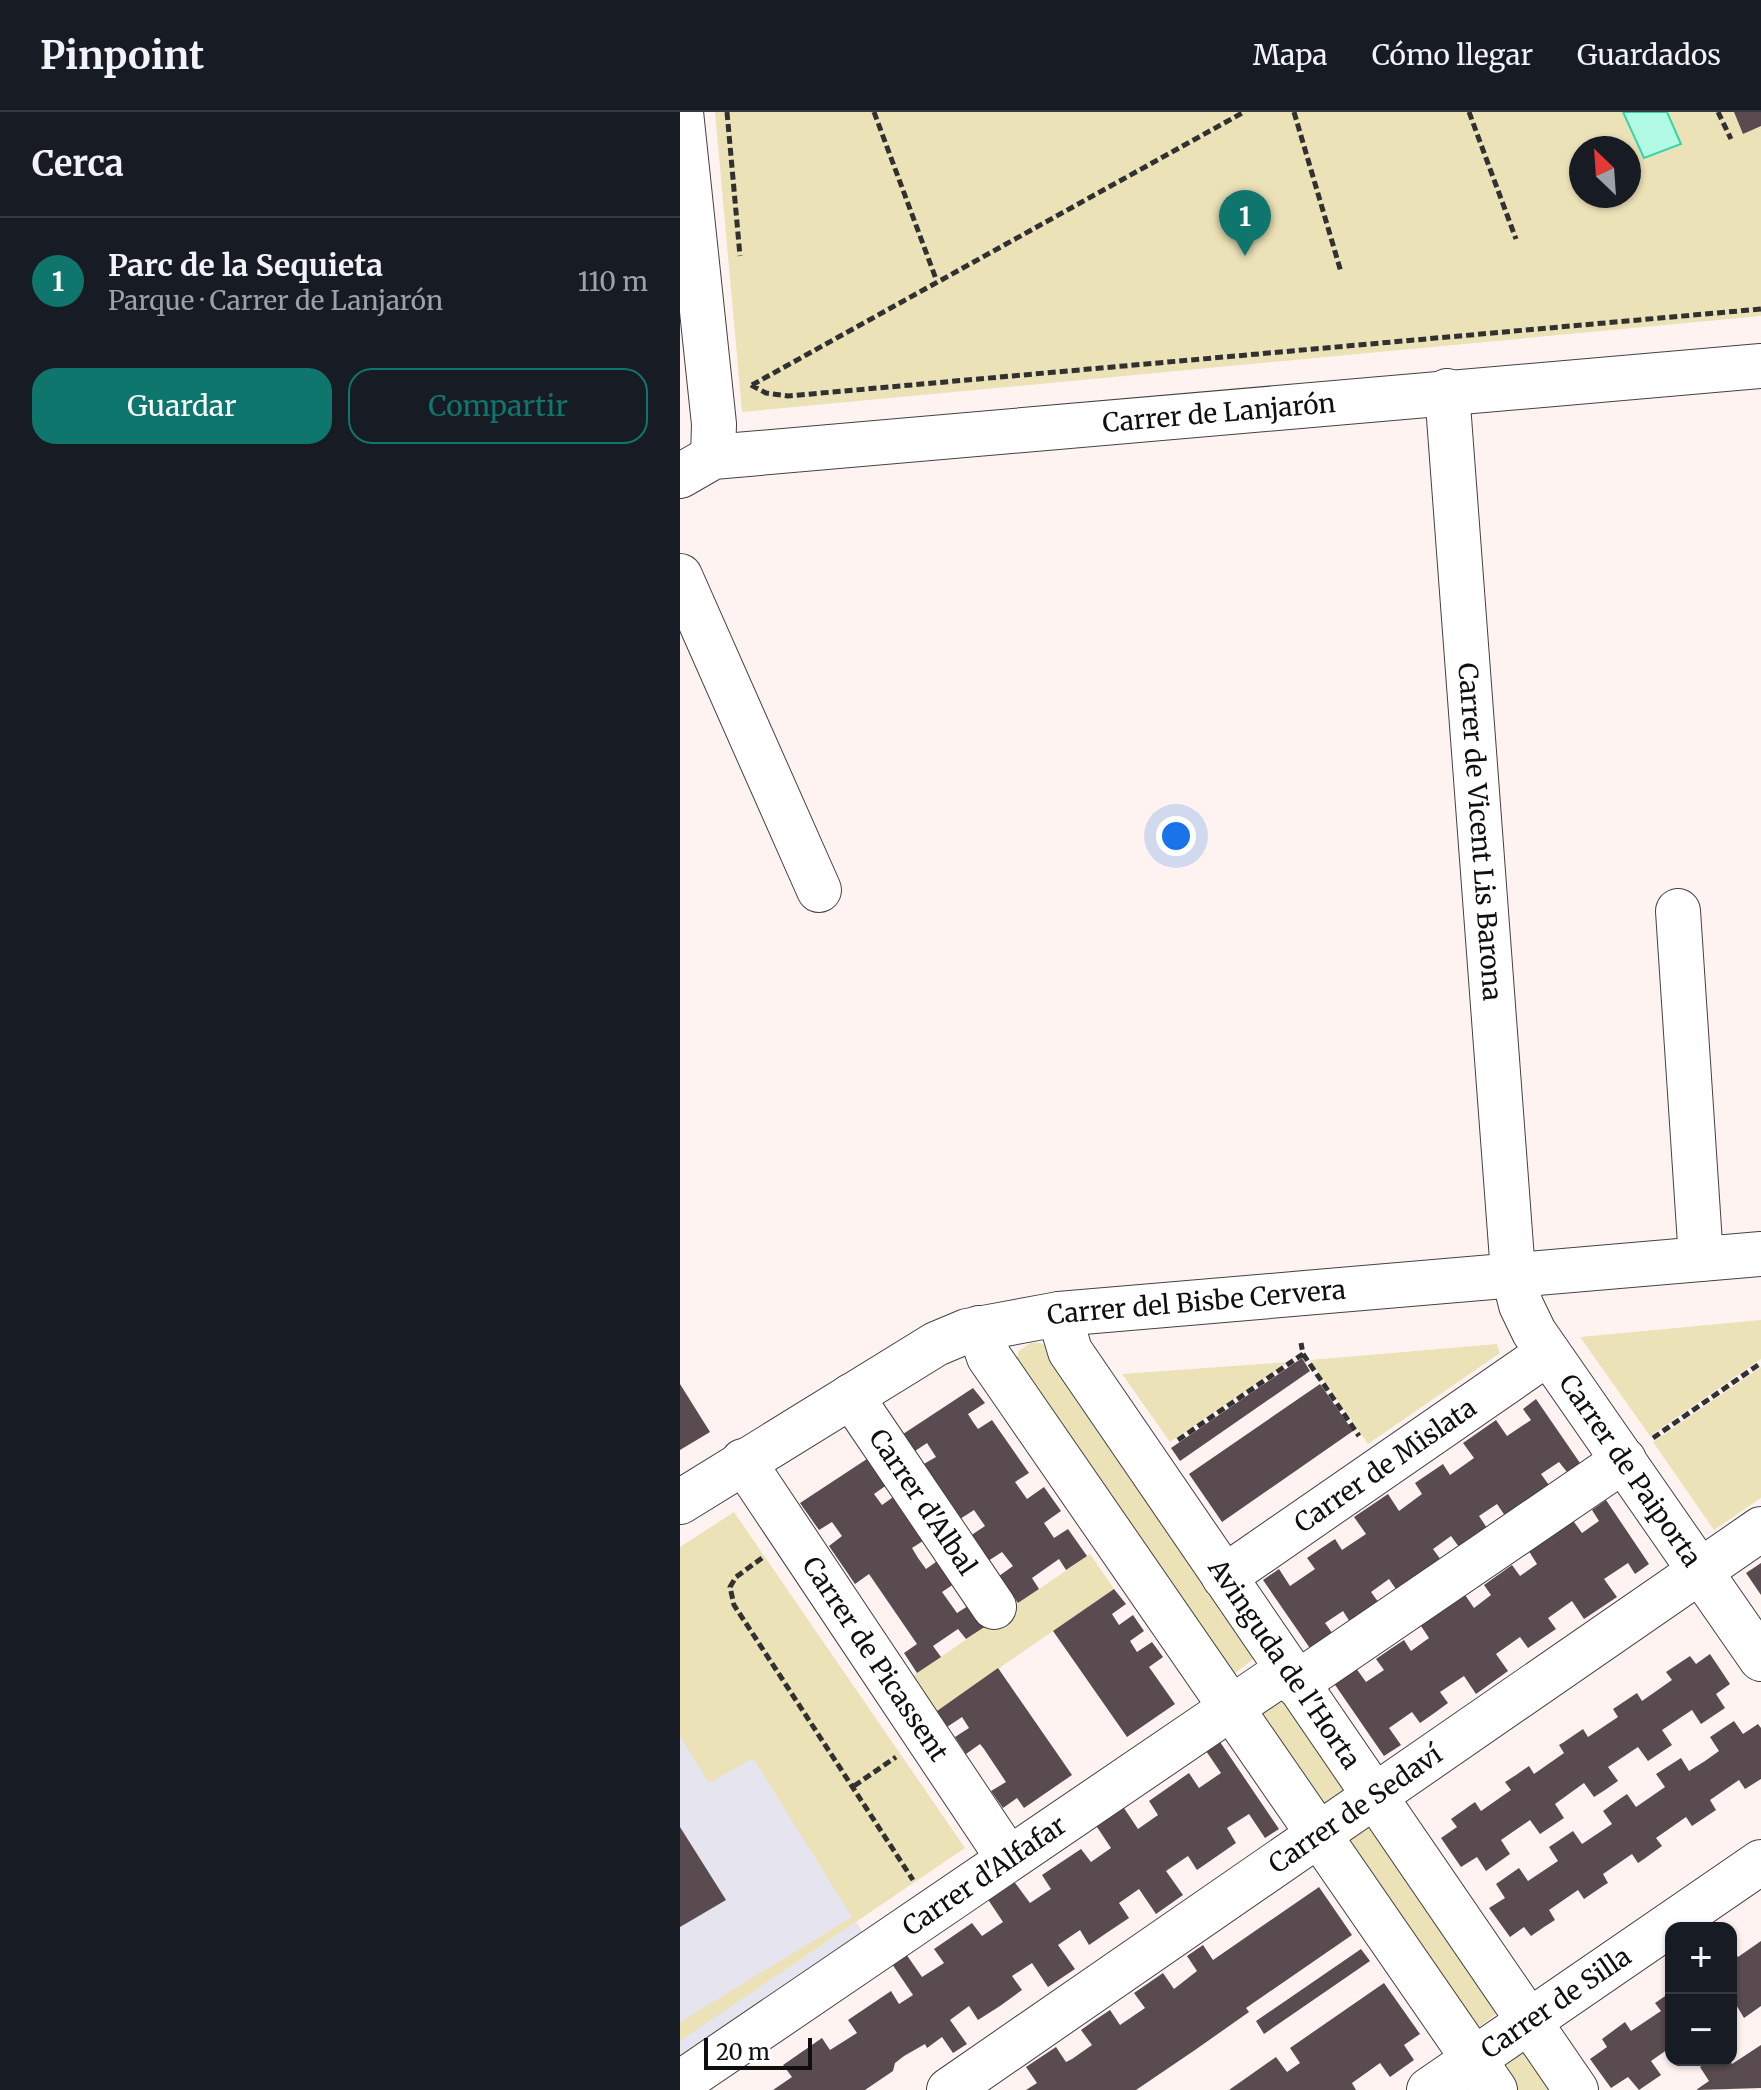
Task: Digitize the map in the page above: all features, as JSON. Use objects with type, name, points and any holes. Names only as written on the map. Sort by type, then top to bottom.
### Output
[{"type":"street","points":[[681,112],[687,258],[714,424],[696,467]]},
{"type":"street","name":"Carrer de Lanjarón","points":[[696,467],[1447,391],[1761,366]]},
{"type":"street","name":"Carrer de Vicent Lis Barona","points":[[1447,391],[1513,1273]]},
{"type":"street","points":[[680,576],[819,890]]},
{"type":"street","points":[[1678,911],[1701,1259]]},
{"type":"street","name":"Carrer del Bisbe Cervera","points":[[680,1502],[936,1344],[979,1328],[1059,1314],[1761,1254]]},
{"type":"street","name":"Carrer de Paiporta","points":[[1513,1273],[1521,1305],[1548,1353],[1635,1451],[1700,1571],[1761,1659]]},
{"type":"street","name":"Avinguda de l'Horta","points":[[1059,1314],[1070,1351],[1576,2090]]},
{"type":"street","points":[[979,1328],[989,1357],[1485,2075]]},
{"type":"street","name":"Carrer de Mislata","points":[[1224,1577],[1548,1353]]},
{"type":"street","name":"Carrer d'Albal","points":[[851,1396],[994,1607]]},
{"type":"street","name":"Carrer d'Alfafar","points":[[680,2083],[1231,1708],[1292,1677],[1635,1451]]},
{"type":"street","name":"Carrer de Picassent","points":[[743,1461],[1008,1858]]},
{"type":"street","name":"Carrer de Sedaví","points":[[949,2090],[1761,1529]]},
{"type":"street","name":"Carrer de Silla","points":[[1429,2090],[1485,2075],[1529,2022],[1761,1862]]},
{"type":"path","points":[[727,112],[740,264]]},
{"type":"path","points":[[874,112],[936,279]]},
{"type":"path","points":[[751,385],[936,279],[1244,112]]},
{"type":"path","points":[[1294,112],[1341,272]]},
{"type":"path","points":[[1469,112],[1516,239]]},
{"type":"path","points":[[1718,112],[1731,139]]},
{"type":"path","points":[[751,385],[766,393],[788,396],[1761,309]]},
{"type":"path","points":[[750,370],[751,385]]},
{"type":"path","points":[[1301,1343],[1303,1354],[1360,1437]]},
{"type":"path","points":[[1177,1441],[1303,1354]]},
{"type":"path","points":[[1635,1451],[1761,1363]]},
{"type":"path","points":[[772,1551],[736,1577],[730,1587],[730,1598],[920,1890]]},
{"type":"path","points":[[854,1786],[900,1753]]},
{"type":"shaded area","points":[[715,112],[1761,112],[1761,316],[742,412]]},
{"type":"shaded area","points":[[1623,112],[1667,112],[1681,144],[1644,158],[1641,136],[1634,136]]},
{"type":"shaded area","points":[[1761,1320],[1761,1359],[1650,1436],[1580,1337]]},
{"type":"shaded area","points":[[1030,1343],[1040,1343],[1052,1349],[1257,1656],[1233,1675],[1015,1365],[1019,1351]]},
{"type":"shaded area","points":[[1497,1344],[1500,1353],[1368,1444],[1310,1360]]},
{"type":"shaded area","points":[[1289,1362],[1170,1442],[1122,1374]]},
{"type":"shaded area","points":[[1761,1367],[1761,1498],[1714,1530],[1653,1442]]},
{"type":"shaded area","points":[[734,1512],[965,1848],[680,2041],[680,2022],[852,1917],[753,1758],[709,1783],[680,1736],[680,1547]]},
{"type":"shaded area","points":[[1090,1554],[1114,1589],[937,1711],[913,1676]]},
{"type":"shaded area","points":[[680,1641],[874,1950],[680,2083]]},
{"type":"shaded area","points":[[1277,1691],[1349,1790],[1325,1806],[1256,1707]]},
{"type":"shaded area","points":[[1368,1824],[1500,2011],[1478,2028],[1344,1840]]},
{"type":"shaded area","points":[[1520,2046],[1560,2090],[1510,2090],[1499,2062]]},
{"type":"building","points":[[1734,112],[1761,112],[1761,126],[1743,134]]},
{"type":"building","points":[[1302,1358],[1310,1371],[1180,1461],[1171,1448]]},
{"type":"building","points":[[680,1384],[710,1432],[680,1450]]},
{"type":"building","points":[[1320,1384],[1353,1431],[1222,1522],[1189,1474]]},
{"type":"building","points":[[973,1388],[985,1403],[968,1414],[973,1422],[978,1429],[992,1420],[1029,1473],[1015,1482],[1027,1499],[1044,1487],[1061,1511],[1044,1523],[1054,1538],[1068,1529],[1087,1556],[1066,1570],[1059,1559],[1032,1578],[1039,1589],[1018,1603],[999,1576],[1013,1566],[1002,1552],[985,1563],[967,1538],[985,1526],[974,1510],[960,1519],[922,1465],[936,1457],[927,1443],[909,1455],[897,1438]]},
{"type":"building","points":[[1536,1399],[1580,1463],[1567,1472],[1559,1462],[1541,1474],[1554,1492],[1510,1523],[1497,1504],[1479,1516],[1487,1528],[1459,1547],[1451,1536],[1433,1549],[1446,1567],[1402,1598],[1389,1579],[1371,1592],[1379,1603],[1350,1622],[1343,1611],[1325,1623],[1338,1641],[1316,1657],[1263,1580],[1279,1569],[1290,1586],[1315,1569],[1307,1558],[1320,1549],[1335,1539],[1342,1550],[1366,1534],[1354,1517],[1388,1494],[1399,1511],[1422,1494],[1415,1483],[1443,1464],[1450,1475],[1474,1458],[1463,1443],[1496,1420],[1507,1436],[1531,1420],[1523,1409]]},
{"type":"building","points":[[873,1455],[891,1482],[874,1494],[882,1505],[896,1495],[926,1539],[912,1548],[918,1558],[926,1569],[943,1557],[960,1580],[942,1592],[957,1613],[971,1604],[986,1626],[966,1639],[958,1629],[933,1646],[941,1657],[917,1673],[904,1653],[917,1644],[869,1574],[855,1584],[829,1546],[842,1536],[832,1522],[819,1530],[800,1503]]},
{"type":"building","points":[[1606,1500],[1649,1564],[1635,1574],[1628,1563],[1604,1579],[1617,1597],[1584,1619],[1572,1601],[1548,1618],[1556,1629],[1528,1648],[1520,1637],[1496,1654],[1508,1671],[1476,1694],[1464,1676],[1440,1692],[1448,1703],[1433,1714],[1420,1723],[1412,1712],[1389,1728],[1401,1745],[1384,1756],[1331,1679],[1353,1664],[1366,1682],[1384,1670],[1376,1659],[1404,1640],[1411,1651],[1429,1638],[1417,1620],[1461,1589],[1474,1608],[1491,1595],[1484,1585],[1512,1565],[1520,1576],[1537,1564],[1525,1545],[1569,1515],[1582,1533],[1599,1521],[1592,1510]]},
{"type":"building","points":[[1761,1563],[1761,1595],[1746,1573]]},
{"type":"building","points":[[1114,1589],[1126,1604],[1112,1614],[1119,1625],[1133,1615],[1144,1631],[1130,1641],[1137,1652],[1152,1642],[1163,1657],[1149,1667],[1175,1704],[1127,1737],[1053,1631]]},
{"type":"building","points":[[1710,1654],[1730,1684],[1716,1694],[1725,1708],[1701,1724],[1692,1710],[1662,1730],[1672,1745],[1648,1761],[1638,1747],[1608,1767],[1618,1781],[1594,1797],[1584,1783],[1555,1804],[1564,1818],[1540,1834],[1530,1820],[1501,1840],[1510,1854],[1486,1871],[1477,1857],[1461,1867],[1441,1838],[1457,1827],[1451,1819],[1475,1802],[1481,1811],[1511,1790],[1505,1782],[1529,1766],[1534,1774],[1564,1753],[1559,1745],[1583,1729],[1588,1737],[1618,1717],[1613,1709],[1637,1693],[1642,1701],[1672,1680],[1666,1672],[1690,1656],[1696,1664]]},
{"type":"building","points":[[998,1668],[1072,1775],[1024,1808],[1017,1798],[1003,1808],[991,1791],[1006,1782],[984,1749],[980,1744],[966,1754],[955,1737],[969,1728],[962,1717],[947,1727],[937,1711]]},
{"type":"building","points":[[1734,1721],[1743,1734],[1758,1724],[1761,1728],[1761,1779],[1745,1789],[1739,1780],[1710,1800],[1716,1810],[1692,1826],[1686,1817],[1656,1838],[1662,1846],[1644,1859],[1638,1863],[1632,1854],[1603,1874],[1608,1883],[1584,1899],[1578,1890],[1549,1910],[1555,1920],[1531,1936],[1524,1927],[1510,1937],[1489,1908],[1505,1898],[1496,1884],[1519,1868],[1528,1881],[1558,1861],[1549,1847],[1573,1831],[1582,1844],[1612,1824],[1603,1811],[1627,1794],[1636,1807],[1665,1787],[1656,1774],[1681,1758],[1689,1771],[1705,1761],[1719,1751],[1710,1737]]},
{"type":"building","points":[[1218,1739],[1279,1829],[1265,1838],[1249,1814],[1227,1828],[1236,1843],[1197,1870],[1188,1856],[1166,1871],[1183,1895],[1156,1914],[1139,1889],[1119,1903],[1129,1918],[1089,1945],[1080,1930],[1058,1945],[1075,1969],[1048,1987],[1032,1963],[1012,1976],[1022,1990],[1000,2006],[978,2020],[969,2006],[950,2020],[967,2044],[953,2053],[942,2037],[927,2048],[925,2044],[904,2056],[895,2063],[893,2071],[865,2090],[773,2090],[792,2077],[783,2065],[822,2038],[830,2050],[857,2033],[848,2020],[891,1991],[899,2004],[913,1995],[892,1964],[906,1954],[922,1977],[944,1963],[934,1949],[972,1923],[982,1936],[1003,1922],[987,1898],[1013,1880],[1030,1903],[1051,1889],[1042,1875],[1081,1849],[1091,1862],[1111,1848],[1095,1824],[1122,1805],[1138,1829],[1158,1815],[1149,1801],[1189,1773],[1199,1788],[1221,1773],[1204,1748]]},
{"type":"building","points":[[680,1827],[726,1900],[680,1927]]},
{"type":"building","points":[[1319,1887],[1352,1935],[1246,2008],[1249,2012],[1195,2050],[1136,2090],[1026,2090],[1037,2083],[1026,2067],[1056,2047],[1066,2062],[1072,2059],[1092,2045],[1081,2030],[1095,2020],[1110,2010],[1120,2025],[1145,2008],[1134,1993],[1163,1973],[1174,1989],[1197,1971],[1187,1956],[1203,1945],[1213,1960]]},
{"type":"building","points":[[1761,1941],[1761,2006],[1744,2018],[1737,2006],[1738,1957]]},
{"type":"building","points":[[1361,1949],[1370,1961],[1264,2034],[1256,2021]]},
{"type":"building","points":[[1384,1983],[1420,2034],[1404,2045],[1414,2060],[1390,2077],[1380,2063],[1352,2083],[1356,2090],[1229,2090],[1276,2057],[1287,2072],[1300,2063],[1290,2048]]},
{"type":"building","points":[[1665,1996],[1665,2051],[1651,2061],[1661,2075],[1639,2090],[1628,2077],[1611,2088],[1590,2059],[1607,2047],[1602,2039],[1625,2022],[1631,2031],[1661,2011],[1655,2003]]},
{"type":"building","points":[[1761,2045],[1761,2088],[1696,2090],[1709,2081],[1700,2067],[1737,2066],[1737,2061]]},
{"type":"place","name":"Parc de la Sequieta","points":[[1245,256]]}]
